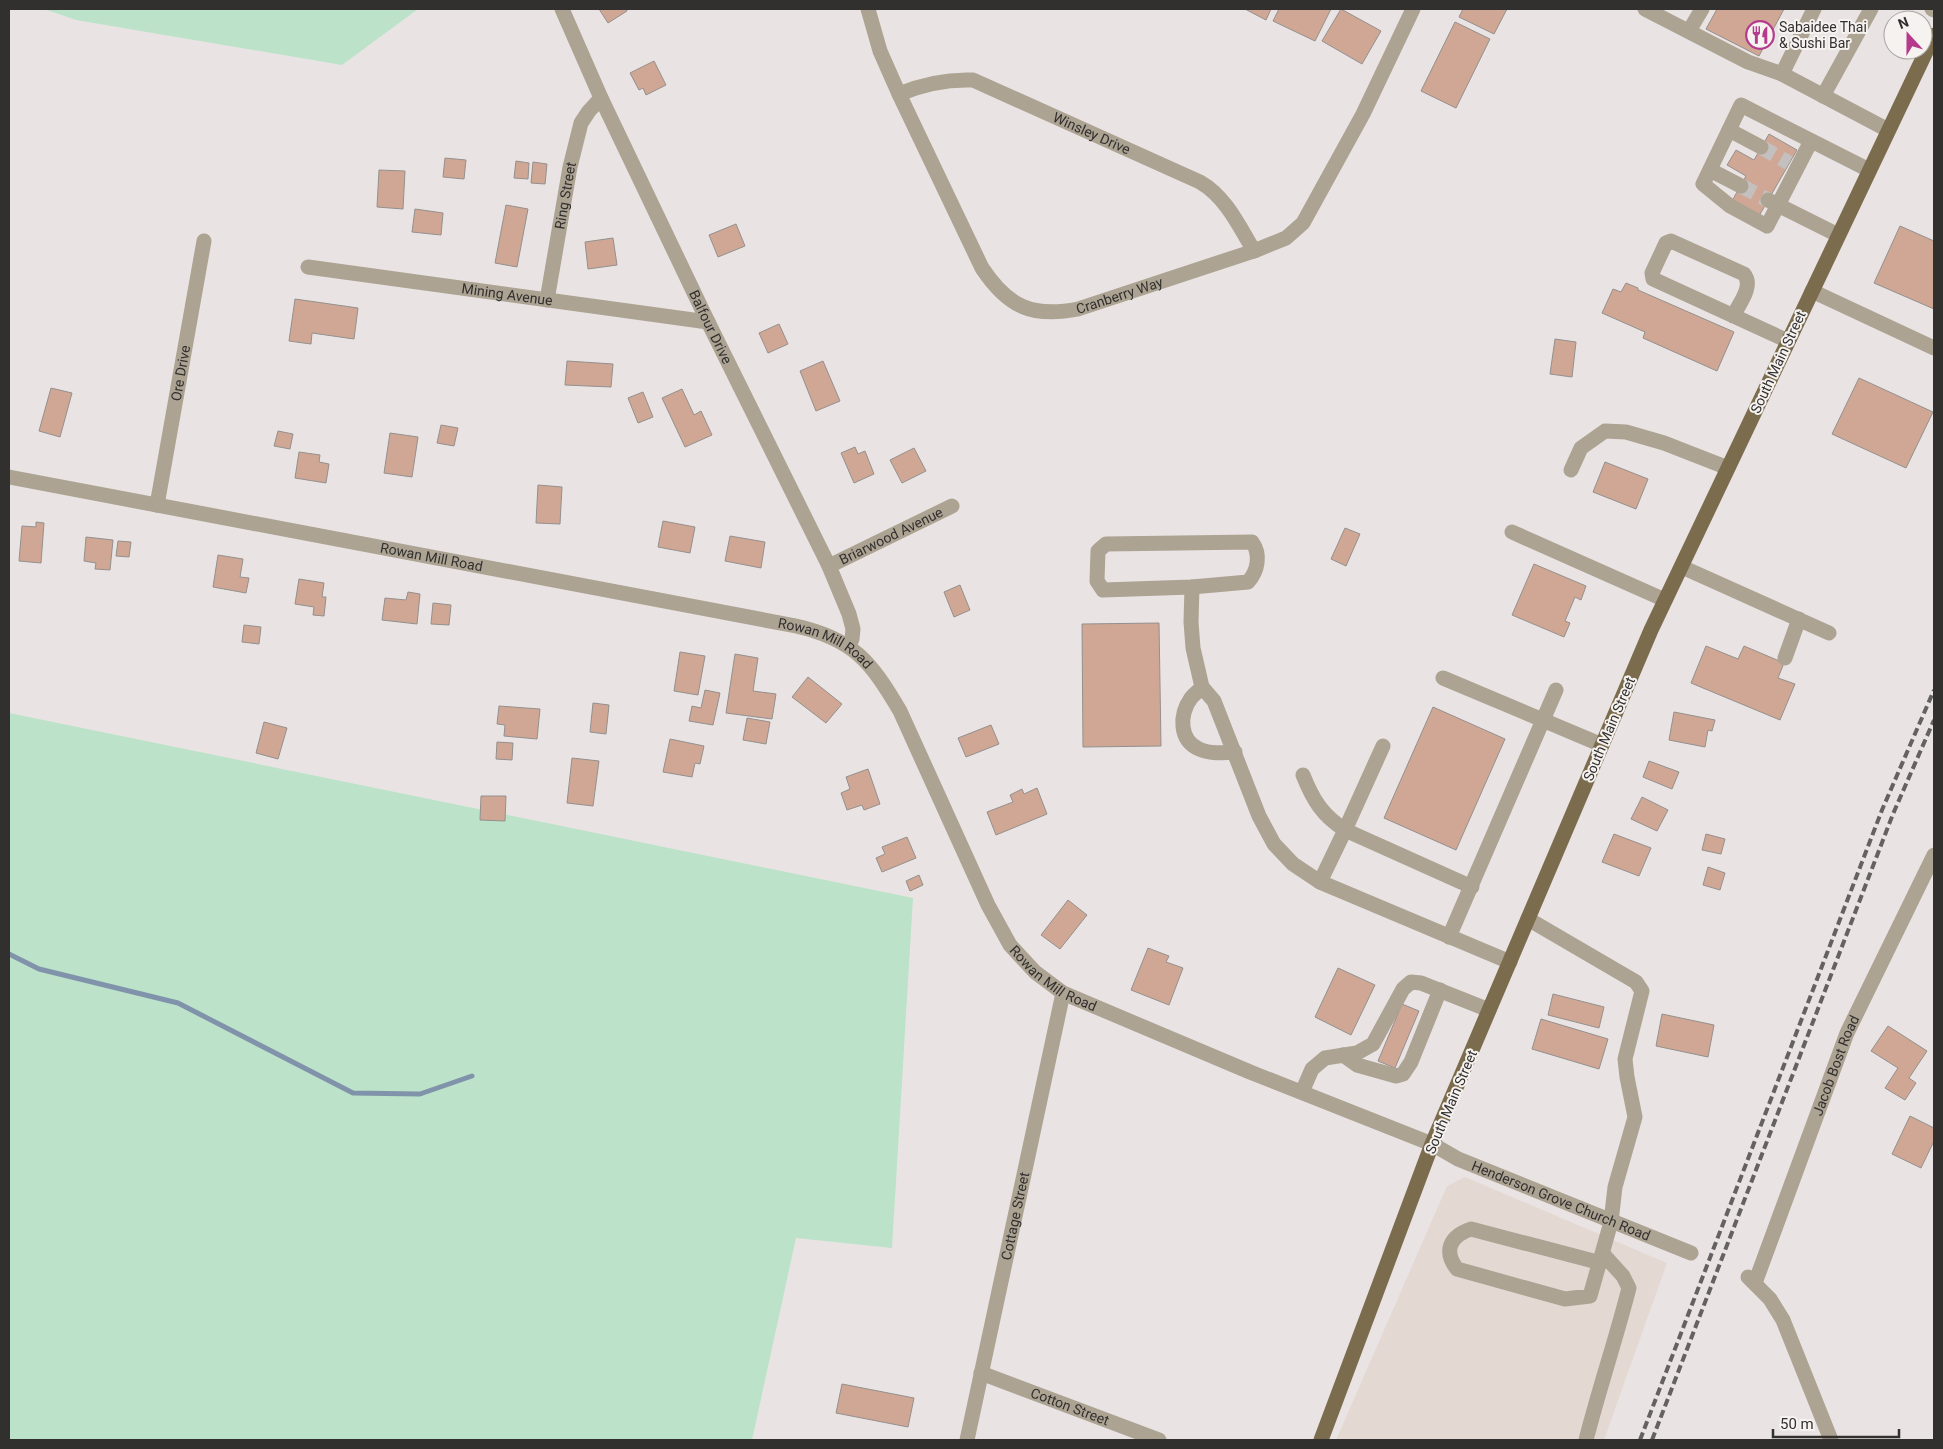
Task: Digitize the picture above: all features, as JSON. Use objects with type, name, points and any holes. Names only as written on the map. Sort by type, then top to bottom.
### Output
[{"type":"main road","name":"South Main Street","points":[[1321,1440],[1432,1144],[1602,745],[1666,600],[1934,35]]},
{"type":"street","name":"Balfour Drive","points":[[562,9],[601,98],[708,322],[829,566],[851,622],[852,639],[849,646]]},
{"type":"street","name":"Cranberry Way","points":[[868,9],[880,51],[982,268],[1001,294],[1028,309],[1058,313],[1078,309],[1254,251],[1286,238],[1303,223],[1363,114],[1410,10]]},
{"type":"street","points":[[1645,9],[1748,62],[1782,74],[1888,130]]},
{"type":"street","points":[[1689,31],[1702,9]]},
{"type":"street","points":[[1782,74],[1814,9]]},
{"type":"street","points":[[1823,96],[1871,9]]},
{"type":"street","name":"Winsley Drive","points":[[899,94],[936,82],[973,80],[1212,189],[1221,197],[1254,251]]},
{"type":"street","name":"Ring Street","points":[[547,300],[570,167],[581,123],[601,98]]},
{"type":"street","points":[[1811,141],[1794,165],[1773,203],[1767,226],[1730,206],[1703,184],[1741,105],[1869,170]]},
{"type":"street","points":[[1729,130],[1761,147]]},
{"type":"street","points":[[1710,170],[1741,186]]},
{"type":"street","points":[[1773,203],[1838,235]]},
{"type":"street","name":"Ore Drive","points":[[157,505],[204,241]]},
{"type":"street","points":[[1733,316],[1748,285],[1744,274],[1671,241],[1666,243],[1652,272],[1653,279],[1733,316],[1788,340]]},
{"type":"street","name":"Mining Avenue","points":[[308,267],[708,322]]},
{"type":"street","points":[[1812,291],[1934,348]]},
{"type":"street","points":[[1571,470],[1581,448],[1605,431],[1626,432],[1664,443],[1728,468]]},
{"type":"street","name":"Rowan Mill Road","points":[[9,477],[818,631],[849,646],[869,663],[883,682],[900,711],[988,905],[1010,944],[1035,972],[1063,993],[1432,1144]]},
{"type":"street","name":"Briarwood Avenue","points":[[829,566],[952,506]]},
{"type":"street","points":[[1512,532],[1666,600]]},
{"type":"street","points":[[1252,542],[1257,548],[1256,573],[1248,582],[1192,587],[1103,590],[1098,581],[1098,551],[1106,544],[1252,542]]},
{"type":"street","points":[[1682,567],[1829,633]]},
{"type":"street","points":[[1192,587],[1191,622],[1202,688],[1214,701],[1260,816],[1274,844],[1293,864],[1320,882],[1510,962]]},
{"type":"street","points":[[1784,658],[1799,619]]},
{"type":"street","points":[[1443,678],[1602,745]]},
{"type":"street","points":[[1202,688],[1191,698],[1183,714],[1183,729],[1186,736],[1189,742],[1200,750],[1216,753],[1234,752]]},
{"type":"street","points":[[1449,937],[1556,690]]},
{"type":"street","points":[[1320,882],[1383,746]]},
{"type":"street","points":[[1302,775],[1318,806],[1330,820],[1345,830],[1472,887]]},
{"type":"street","name":"Jacob Bost Road","points":[[1831,1440],[1783,1320],[1770,1299],[1751,1280],[1847,1033],[1934,855]]},
{"type":"street","points":[[1528,919],[1636,982],[1642,991],[1625,1059],[1635,1117],[1615,1187],[1611,1222],[1602,1258],[1590,1296],[1566,1299],[1456,1270],[1450,1260],[1451,1245],[1454,1238],[1461,1232],[1471,1229],[1602,1258],[1623,1276],[1629,1288],[1616,1339],[1596,1399],[1586,1440]]},
{"type":"street","points":[[1302,1092],[1312,1069],[1325,1058],[1357,1053],[1373,1044],[1403,989],[1411,982],[1421,982],[1489,1010]]},
{"type":"street","points":[[1343,1055],[1357,1065],[1396,1076],[1403,1074],[1411,1062],[1440,990]]},
{"type":"street","name":"Cottage Street","points":[[967,1440],[1063,993]]},
{"type":"street","name":"Henderson Grove Church Road","points":[[1432,1144],[1458,1159],[1691,1253]]},
{"type":"street","name":"Cotton Street","points":[[981,1373],[1159,1440]]},
{"type":"shaded area","points":[[1465,1177],[1667,1263],[1604,1440],[1336,1440],[1447,1186]]},
{"type":"green space","points":[[44,9],[418,9],[342,65],[76,20]]},
{"type":"green space","points":[[9,713],[913,898],[892,1248],[796,1238],[752,1440],[9,1440]]},
{"type":"building","points":[[599,9],[626,9],[627,11],[608,23]]},
{"type":"building","points":[[1245,9],[1271,9],[1266,20]]},
{"type":"building","points":[[1279,9],[1331,9],[1315,41],[1273,21]]},
{"type":"building","points":[[1341,9],[1381,31],[1362,64],[1322,41]]},
{"type":"building","points":[[1463,9],[1507,9],[1494,34],[1459,17]]},
{"type":"building","points":[[1717,9],[1784,9],[1759,56],[1706,29]]},
{"type":"building","points":[[1455,22],[1490,39],[1456,108],[1421,91]]},
{"type":"building","points":[[654,61],[666,85],[646,95],[643,88],[639,90],[630,73]]},
{"type":"building","points":[[1769,134],[1797,150],[1759,216],[1732,201],[1746,176],[1727,165],[1736,150],[1754,160]]},
{"type":"building","points":[[445,158],[466,160],[464,179],[443,177]]},
{"type":"building","points":[[516,161],[529,163],[528,179],[514,178]]},
{"type":"building","points":[[533,162],[547,164],[545,184],[531,183]]},
{"type":"building","points":[[379,170],[405,171],[403,209],[377,207]]},
{"type":"building","points":[[506,205],[528,209],[517,267],[495,263]]},
{"type":"building","points":[[415,209],[443,213],[441,235],[412,232]]},
{"type":"building","points":[[736,224],[745,246],[718,257],[709,235]]},
{"type":"building","points":[[1900,226],[1934,241],[1934,309],[1874,283]]},
{"type":"building","points":[[613,238],[617,265],[588,269],[585,242]]},
{"type":"building","points":[[1626,283],[1734,332],[1717,371],[1643,338],[1645,332],[1602,313],[1613,289],[1621,292]]},
{"type":"building","points":[[295,299],[358,308],[354,339],[312,333],[311,344],[289,341]]},
{"type":"building","points":[[779,324],[788,344],[768,353],[759,333]]},
{"type":"building","points":[[1555,339],[1576,342],[1572,377],[1550,374]]},
{"type":"building","points":[[567,361],[613,364],[611,387],[565,385]]},
{"type":"building","points":[[823,361],[840,401],[816,411],[800,371]]},
{"type":"building","points":[[1859,378],[1933,412],[1906,468],[1832,434]]},
{"type":"building","points":[[51,388],[72,393],[60,437],[39,431]]},
{"type":"building","points":[[682,389],[694,415],[701,411],[712,435],[685,447],[662,398]]},
{"type":"building","points":[[643,392],[653,417],[638,423],[628,398]]},
{"type":"building","points":[[441,425],[458,428],[454,446],[437,443]]},
{"type":"building","points":[[278,431],[293,434],[290,449],[274,446]]},
{"type":"building","points":[[390,433],[418,437],[412,477],[384,473]]},
{"type":"building","points":[[855,447],[858,454],[865,451],[874,474],[854,483],[841,453]]},
{"type":"building","points":[[914,448],[926,471],[902,483],[890,460]]},
{"type":"building","points":[[299,452],[320,455],[319,462],[329,464],[326,483],[295,478]]},
{"type":"building","points":[[1605,462],[1648,479],[1636,509],[1593,492]]},
{"type":"building","points":[[538,485],[562,487],[560,524],[536,523]]},
{"type":"building","points":[[663,521],[695,527],[690,553],[658,547]]},
{"type":"building","points":[[36,522],[44,523],[41,563],[19,561],[22,526],[36,527]]},
{"type":"building","points":[[1345,528],[1360,534],[1346,566],[1331,559]]},
{"type":"building","points":[[730,536],[765,542],[761,568],[725,561]]},
{"type":"building","points":[[86,537],[113,540],[110,570],[95,569],[96,563],[84,561]]},
{"type":"building","points":[[118,541],[131,542],[129,557],[116,556]]},
{"type":"building","points":[[218,555],[243,559],[240,577],[249,578],[246,593],[213,587]]},
{"type":"building","points":[[1534,564],[1586,586],[1581,600],[1575,597],[1565,621],[1570,623],[1564,637],[1512,615]]},
{"type":"building","points":[[299,579],[324,583],[322,597],[326,597],[324,616],[313,615],[314,607],[295,604]]},
{"type":"building","points":[[960,585],[970,610],[954,617],[944,592]]},
{"type":"building","points":[[408,592],[420,594],[417,624],[382,620],[385,598],[406,600]]},
{"type":"building","points":[[433,603],[451,605],[449,625],[431,624]]},
{"type":"building","points":[[1159,623],[1161,746],[1083,747],[1082,624]]},
{"type":"building","points":[[244,625],[261,627],[259,644],[242,642]]},
{"type":"building","points":[[1706,646],[1738,659],[1744,646],[1784,663],[1778,678],[1795,684],[1780,720],[1691,683]]},
{"type":"building","points":[[680,652],[705,656],[698,695],[674,691]]},
{"type":"building","points":[[735,654],[758,658],[753,691],[776,694],[772,719],[726,713]]},
{"type":"building","points":[[808,677],[842,704],[826,723],[792,697]]},
{"type":"building","points":[[705,690],[720,693],[713,725],[689,721],[692,706],[701,708]]},
{"type":"building","points":[[593,703],[609,705],[606,734],[590,732]]},
{"type":"building","points":[[499,706],[540,709],[537,739],[504,736],[505,725],[497,724]]},
{"type":"building","points":[[1433,707],[1505,739],[1456,850],[1384,818]]},
{"type":"building","points":[[1674,712],[1715,720],[1712,731],[1708,730],[1705,747],[1669,740]]},
{"type":"building","points":[[747,718],[770,722],[766,744],[743,740]]},
{"type":"building","points":[[264,722],[287,728],[278,759],[256,753]]},
{"type":"building","points":[[991,725],[999,744],[966,757],[958,738]]},
{"type":"building","points":[[670,739],[704,746],[700,764],[695,763],[692,777],[663,772]]},
{"type":"building","points":[[497,742],[513,743],[512,760],[496,759]]},
{"type":"building","points":[[572,758],[599,761],[593,806],[567,803]]},
{"type":"building","points":[[1649,761],[1679,772],[1672,789],[1643,777]]},
{"type":"building","points":[[868,769],[880,804],[864,810],[862,805],[847,810],[841,793],[850,789],[846,777]]},
{"type":"building","points":[[1037,788],[1047,814],[996,835],[987,812],[1013,802],[1010,795],[1022,789],[1024,794]]},
{"type":"building","points":[[481,796],[506,796],[505,821],[480,820]]},
{"type":"building","points":[[1642,797],[1668,810],[1657,831],[1631,819]]},
{"type":"building","points":[[1614,834],[1651,848],[1639,876],[1602,862]]},
{"type":"building","points":[[1706,834],[1725,839],[1721,854],[1702,850]]},
{"type":"building","points":[[907,837],[916,858],[882,872],[876,858],[885,854],[882,847]]},
{"type":"building","points":[[1708,867],[1725,873],[1720,890],[1703,885]]},
{"type":"building","points":[[919,875],[923,885],[910,891],[906,881]]},
{"type":"building","points":[[1068,900],[1087,915],[1060,949],[1041,935]]},
{"type":"building","points":[[1148,948],[1169,956],[1166,962],[1183,968],[1169,1005],[1131,990]]},
{"type":"building","points":[[1338,968],[1375,985],[1351,1035],[1315,1017]]},
{"type":"building","points":[[1553,994],[1604,1007],[1599,1028],[1548,1015]]},
{"type":"building","points":[[1402,1004],[1419,1011],[1395,1068],[1378,1061]]},
{"type":"building","points":[[1662,1014],[1714,1025],[1708,1057],[1656,1046]]},
{"type":"building","points":[[1541,1019],[1608,1039],[1599,1069],[1532,1049]]},
{"type":"building","points":[[1888,1026],[1927,1051],[1909,1078],[1916,1083],[1905,1100],[1885,1088],[1898,1068],[1871,1051]]},
{"type":"building","points":[[1910,1116],[1934,1128],[1934,1141],[1921,1168],[1892,1154]]},
{"type":"building","points":[[842,1384],[914,1398],[908,1427],[836,1413]]},
{"type":"waterway","points":[[9,954],[39,969],[178,1003],[353,1093],[420,1094],[472,1076]]},
{"type":"tunnel","points":[[1761,147],[1789,163]]},
{"type":"tunnel","points":[[1741,186],[1768,200]]},
{"type":"railway","points":[[1640,1440],[1882,810],[1934,690]]},
{"type":"railway","points":[[1652,1440],[1893,814],[1934,720]]},
{"type":"place","name":"Sabaidee Thai & Sushi Bar","points":[[1760,35]]}]
